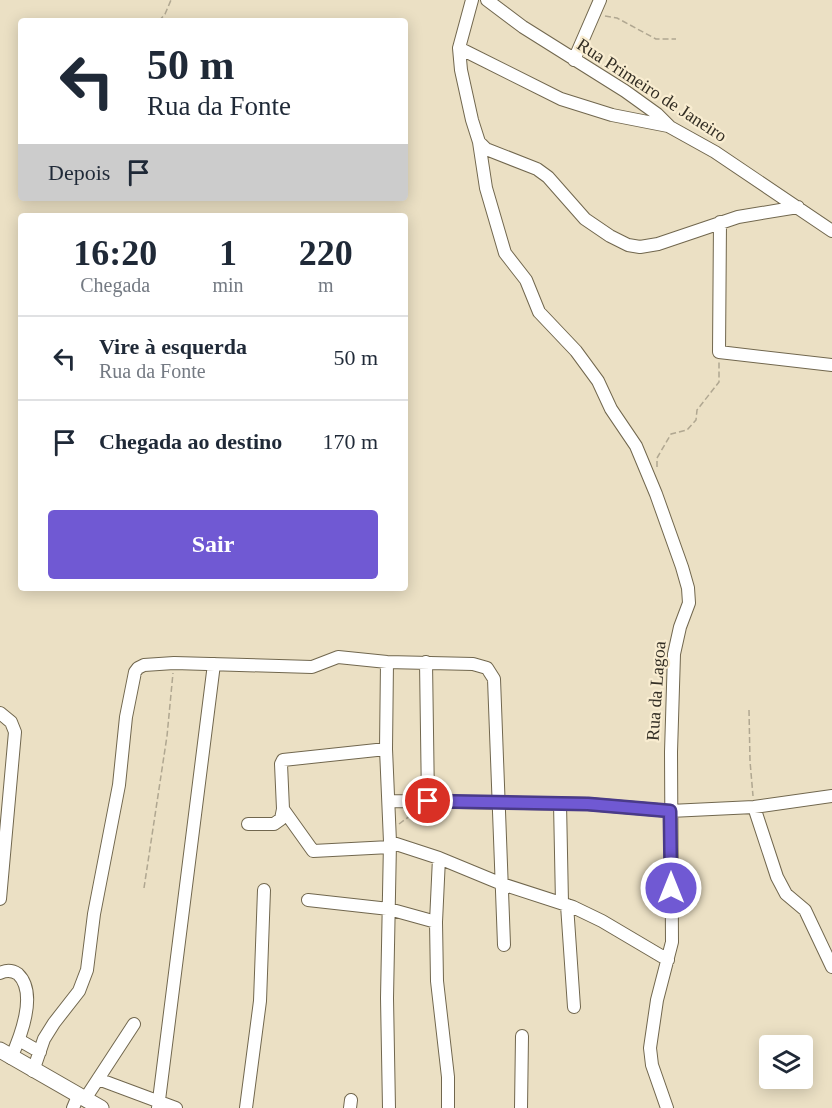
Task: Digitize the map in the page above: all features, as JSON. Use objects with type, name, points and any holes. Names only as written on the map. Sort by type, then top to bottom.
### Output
[{"type":"main road","points":[[5,1054],[79,1101],[101,1108]]},
{"type":"street","points":[[472,0],[459,48],[561,99],[612,115],[669,127]]},
{"type":"street","name":"Rua Primeiro de Janeiro","points":[[487,0],[523,27],[625,91],[657,114],[669,127],[715,152],[832,231]]},
{"type":"street","points":[[574,60],[600,0]]},
{"type":"street","name":"Rua da Lagoa","points":[[459,48],[464,84],[479,142],[486,188],[505,253],[526,280],[538,312],[571,344],[598,381],[611,409],[640,454],[682,567],[689,597],[674,654],[670,811],[672,942],[657,1000],[650,1048],[652,1065],[667,1108]]},
{"type":"street","points":[[479,142],[486,149],[537,169],[548,177],[585,219],[628,245],[640,247],[658,244],[738,217],[798,207]]},
{"type":"street","points":[[720,222],[719,352],[832,365]]},
{"type":"street","points":[[33,1071],[49,1030],[80,991],[87,970],[94,914],[118,785],[126,717],[135,672],[144,665],[174,663],[312,668],[338,657],[387,662],[473,663],[487,668],[494,679],[504,945]]},
{"type":"street","points":[[387,662],[386,749],[390,840],[387,998],[388,1108]]},
{"type":"street","points":[[426,662],[428,801]]},
{"type":"street","points":[[158,1105],[214,664]]},
{"type":"street","points":[[0,713],[11,722],[15,732],[4,811],[0,899]]},
{"type":"street","points":[[248,824],[278,823],[282,816],[280,765],[283,760],[386,749]]},
{"type":"street","points":[[389,801],[560,803],[670,811],[754,807],[832,796]]},
{"type":"street","points":[[560,803],[565,904],[574,1007]]},
{"type":"street","points":[[754,807],[777,877],[786,894],[805,910],[832,967]]},
{"type":"street","points":[[283,809],[313,851],[390,840],[502,884],[565,904],[602,921],[668,960]]},
{"type":"street","points":[[439,858],[436,922],[437,981],[448,1077],[448,1108]]},
{"type":"street","points":[[246,1108],[260,1000],[264,890]]},
{"type":"street","points":[[308,900],[389,909],[436,922]]},
{"type":"street","points":[[0,973],[11,970],[25,985],[26,1013],[19,1040],[5,1054]]},
{"type":"street","points":[[79,1101],[98,1079],[134,1024]]},
{"type":"street","points":[[521,1108],[522,1036]]},
{"type":"street","points":[[19,1040],[40,1052]]},
{"type":"street","points":[[98,1079],[158,1105],[176,1108]]},
{"type":"path","points":[[162,18],[171,0]]},
{"type":"path","points":[[595,14],[618,18],[657,39],[676,39]]},
{"type":"path","points":[[656,494],[657,458],[671,434],[687,430],[696,420],[697,410],[719,382],[719,352]]},
{"type":"path","points":[[144,888],[167,736],[174,663]]},
{"type":"path","points":[[749,710],[754,807]]},
{"type":"path","points":[[390,840],[410,816],[418,813]]},
{"type":"route","points":[[428,801],[588,804],[670,811],[671,888]]}]
